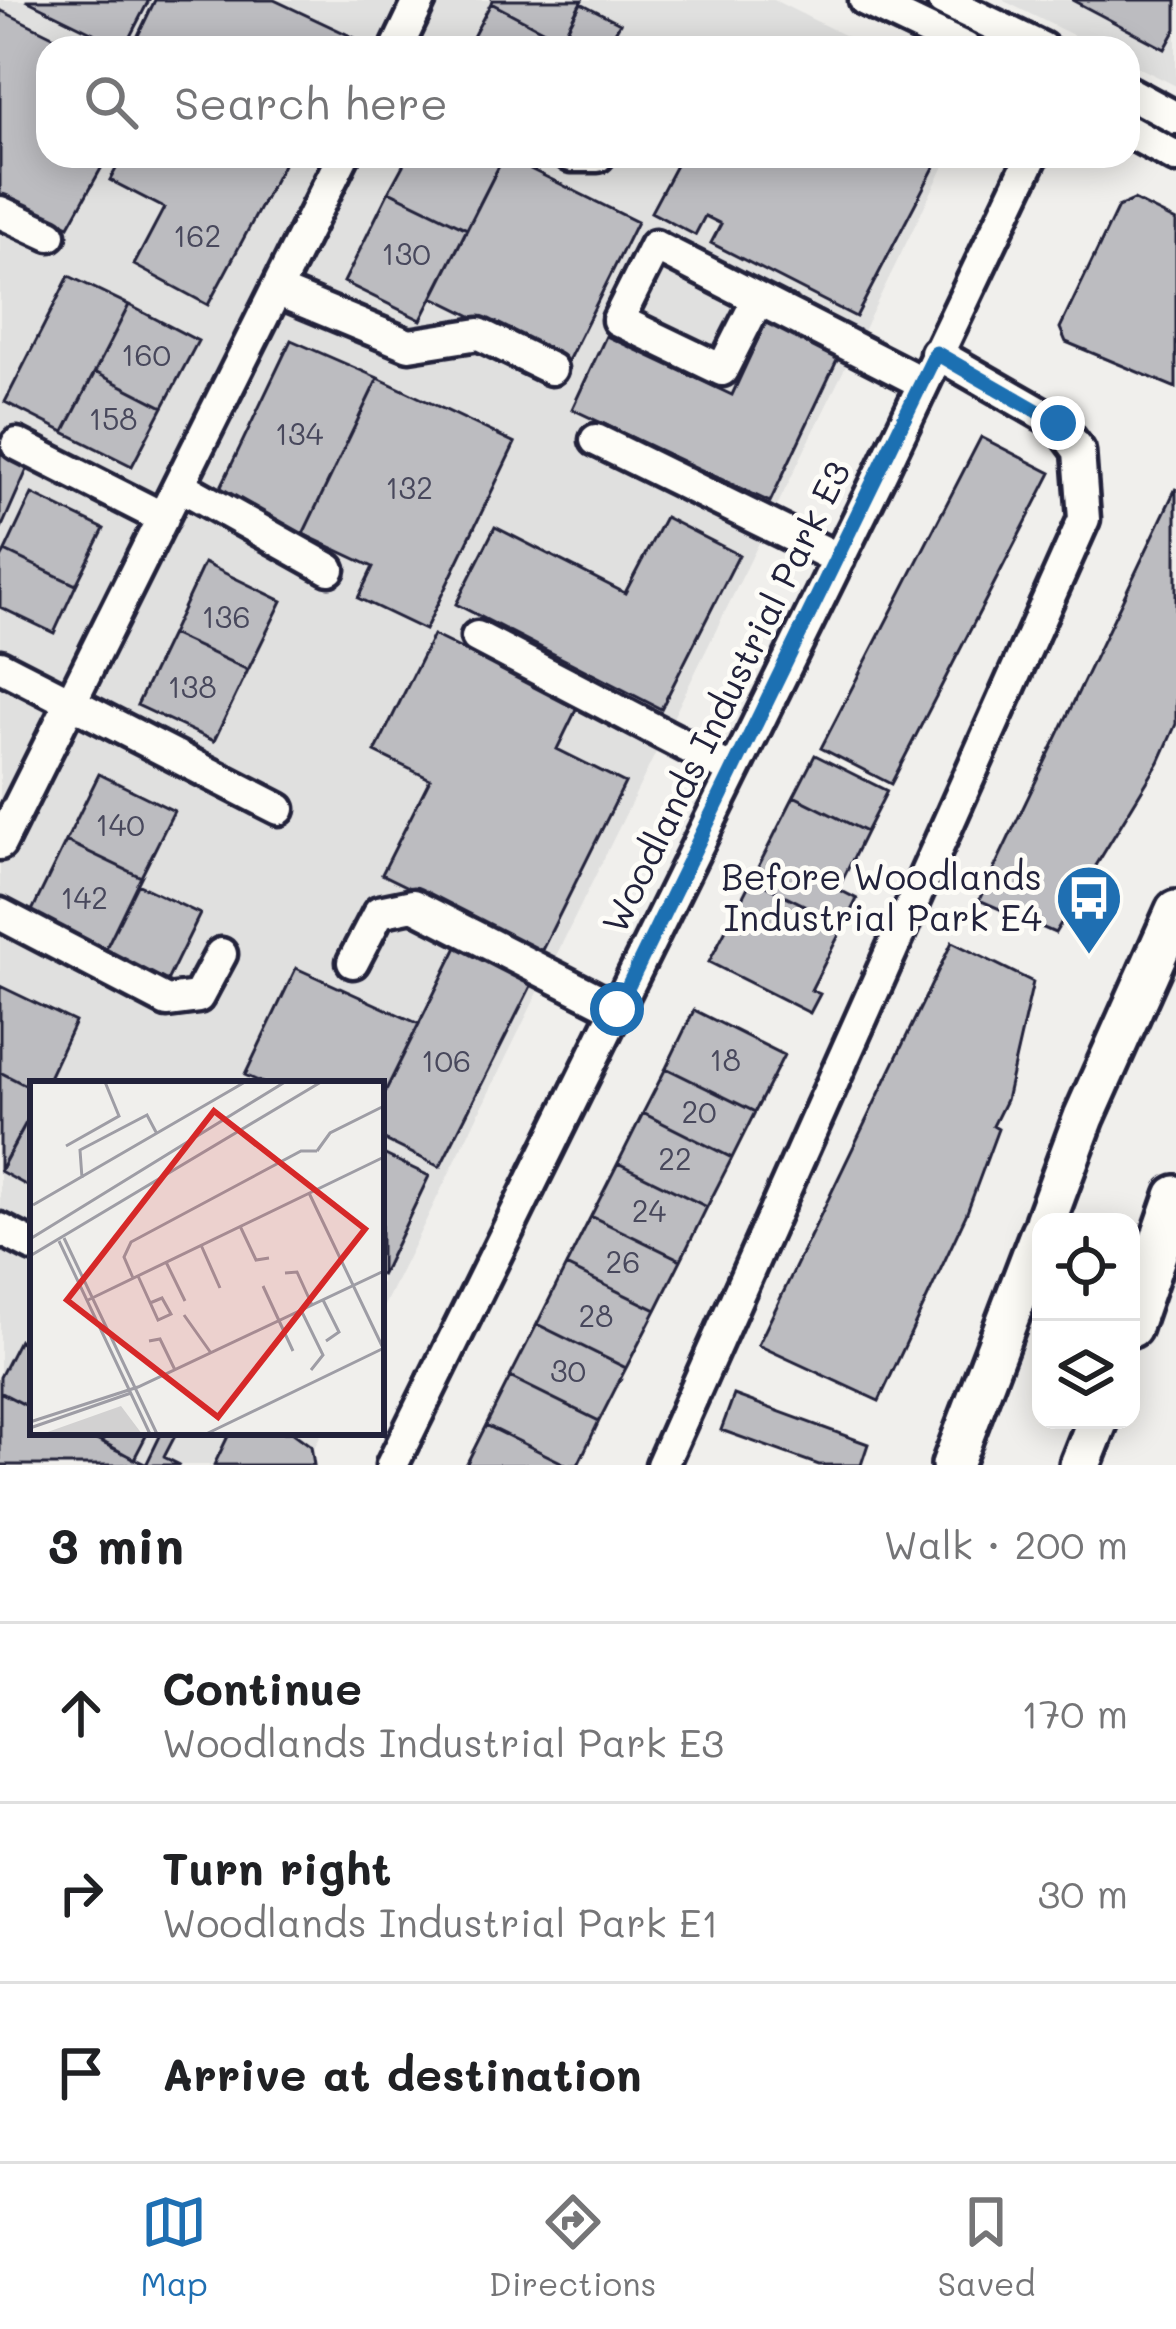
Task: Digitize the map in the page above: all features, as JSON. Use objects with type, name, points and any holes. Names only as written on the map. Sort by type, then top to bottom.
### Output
[{"type":"main road","points":[[1048,1213],[1084,1117],[1176,911]]},
{"type":"main road","points":[[1133,1321],[1176,1196]]},
{"type":"main road","points":[[952,1465],[1032,1256]]},
{"type":"main road","points":[[1081,1465],[1095,1429]]},
{"type":"street","points":[[403,36],[420,0]]},
{"type":"street","points":[[865,0],[925,13],[951,36]]},
{"type":"street","points":[[943,0],[1017,36]]},
{"type":"street","points":[[1140,98],[1176,118]]},
{"type":"street","points":[[1140,138],[1176,157]]},
{"type":"street","points":[[1,839],[337,168]]},
{"type":"street","name":"Woodlands Industrial Park E3","points":[[392,1465],[394,1425],[617,1009],[1026,168]]},
{"type":"street","points":[[0,212],[50,235]]},
{"type":"street","points":[[758,299],[722,370],[618,320],[656,246],[921,382]]},
{"type":"street","points":[[276,290],[409,345],[479,334],[551,370]]},
{"type":"street","points":[[662,1465],[1084,519],[1079,451],[1058,423],[936,353]]},
{"type":"street","points":[[596,440],[838,560]]},
{"type":"street","points":[[16,444],[163,518]]},
{"type":"street","points":[[179,485],[329,569]]},
{"type":"street","points":[[477,637],[734,771]]},
{"type":"street","points":[[0,666],[279,809]]},
{"type":"street","points":[[353,962],[379,912],[413,905],[617,1009]]},
{"type":"street","points":[[0,914],[167,1001],[198,997],[221,954]]},
{"type":"street","points":[[0,1229],[30,1244]]},
{"type":"shaded area","points":[[0,0],[774,0],[846,36],[36,36],[36,168],[943,168],[384,1306],[384,1081],[30,1081],[30,1435],[321,1435],[306,1465],[0,1465]]},
{"type":"shaded area","points":[[1002,0],[1176,0],[1176,86],[1140,68],[1140,36],[1075,36]]},
{"type":"building","points":[[26,0],[149,0],[130,36],[100,36]]},
{"type":"building","points":[[155,0],[274,0],[351,36],[138,36]]},
{"type":"building","points":[[582,0],[563,36],[553,36],[491,3]]},
{"type":"building","points":[[1072,0],[1176,0],[1176,29],[1165,49]]},
{"type":"building","points":[[491,3],[553,36],[473,36]]},
{"type":"building","points":[[581,3],[620,23],[613,36],[563,36]]},
{"type":"building","points":[[0,10],[53,36],[36,36],[36,168],[101,168],[69,226],[0,195]]},
{"type":"building","points":[[116,168],[281,168],[208,305],[134,265],[164,208],[110,180]]},
{"type":"building","points":[[401,168],[498,168],[467,229],[389,191]]},
{"type":"building","points":[[498,168],[528,168],[637,222],[567,363],[433,297]]},
{"type":"building","points":[[675,168],[934,168],[856,317],[711,243],[721,224],[705,216],[695,235],[651,212]]},
{"type":"building","points":[[389,191],[467,229],[421,320],[344,282]]},
{"type":"building","points":[[1134,200],[1176,221],[1176,388],[1066,342],[1060,328],[1118,207]]},
{"type":"building","points":[[69,276],[129,305],[64,432],[5,402]]},
{"type":"building","points":[[129,305],[198,341],[163,407],[95,372]]},
{"type":"building","points":[[768,317],[841,352],[770,502],[572,409],[606,336],[732,395]]},
{"type":"building","points":[[291,340],[378,378],[303,534],[219,491]]},
{"type":"building","points":[[95,372],[163,407],[132,466],[64,432]]},
{"type":"building","points":[[378,378],[515,443],[425,630],[358,598],[373,567],[303,534]]},
{"type":"building","points":[[981,437],[1051,473],[891,784],[821,748]]},
{"type":"building","points":[[0,450],[30,463],[0,531]]},
{"type":"building","points":[[1176,488],[1176,724],[1159,762],[1055,933],[979,900]]},
{"type":"building","points":[[32,494],[104,529],[76,585],[5,551]]},
{"type":"building","points":[[665,517],[739,555],[661,709],[456,604],[495,527],[625,593]]},
{"type":"building","points":[[5,551],[76,585],[54,633],[0,607],[0,560]]},
{"type":"building","points":[[204,563],[282,601],[248,670],[171,634]]},
{"type":"building","points":[[171,634],[248,670],[214,741],[137,705]]},
{"type":"building","points":[[433,635],[578,706],[557,749],[625,783],[541,952],[382,874],[430,779],[375,752]]},
{"type":"building","points":[[815,755],[887,791],[866,832],[794,796]]},
{"type":"building","points":[[99,774],[174,811],[141,877],[66,841]]},
{"type":"building","points":[[794,796],[866,832],[838,889],[857,899],[844,925],[752,879]]},
{"type":"building","points":[[66,841],[141,877],[105,950],[30,915]]},
{"type":"building","points":[[752,879],[844,925],[811,990],[820,994],[810,1013],[709,962]]},
{"type":"building","points":[[137,884],[200,914],[167,981],[105,950]]},
{"type":"building","points":[[460,941],[535,978],[440,1167],[384,1139],[384,1094]]},
{"type":"building","points":[[952,942],[1033,982],[1006,1100],[993,1126],[998,1129],[966,1215],[879,1401],[758,1345]]},
{"type":"building","points":[[296,968],[419,1024],[384,1094],[384,1081],[258,1081],[245,1075]]},
{"type":"building","points":[[0,986],[75,1022],[47,1081],[30,1081],[30,1087],[0,1072]]},
{"type":"building","points":[[694,1010],[784,1055],[755,1112],[666,1068]]},
{"type":"building","points":[[666,1068],[755,1112],[732,1158],[643,1113]]},
{"type":"building","points":[[0,1072],[30,1087],[30,1115],[0,1170]]},
{"type":"building","points":[[643,1113],[732,1158],[707,1207],[618,1163]]},
{"type":"building","points":[[30,1116],[30,1187],[0,1171]]},
{"type":"building","points":[[384,1154],[429,1176],[384,1270]]},
{"type":"building","points":[[618,1163],[707,1207],[681,1260],[591,1216]]},
{"type":"building","points":[[591,1216],[681,1260],[656,1310],[566,1266]]},
{"type":"building","points":[[566,1266],[656,1310],[626,1368],[537,1324]]},
{"type":"building","points":[[537,1324],[626,1368],[599,1421],[510,1377]]},
{"type":"building","points":[[19,1340],[30,1345],[30,1407],[0,1392],[0,1377]]},
{"type":"building","points":[[510,1377],[599,1421],[578,1465],[567,1465],[486,1425]]},
{"type":"building","points":[[0,1392],[30,1407],[30,1435],[86,1435],[147,1465],[0,1465]]},
{"type":"building","points":[[734,1395],[868,1444],[861,1465],[819,1465],[721,1430]]},
{"type":"building","points":[[486,1425],[567,1465],[466,1465]]},
{"type":"building","points":[[90,1435],[146,1435],[134,1459]]},
{"type":"building","points":[[161,1435],[175,1435],[164,1457],[180,1465],[146,1465]]},
{"type":"building","points":[[229,1435],[296,1435],[311,1446],[314,1465],[214,1465]]},
{"type":"place","name":"Before Woodlands Industrial Park E4","points":[[1089,957]]},
{"type":"route","points":[[617,1009],[936,353],[1058,423]]}]
